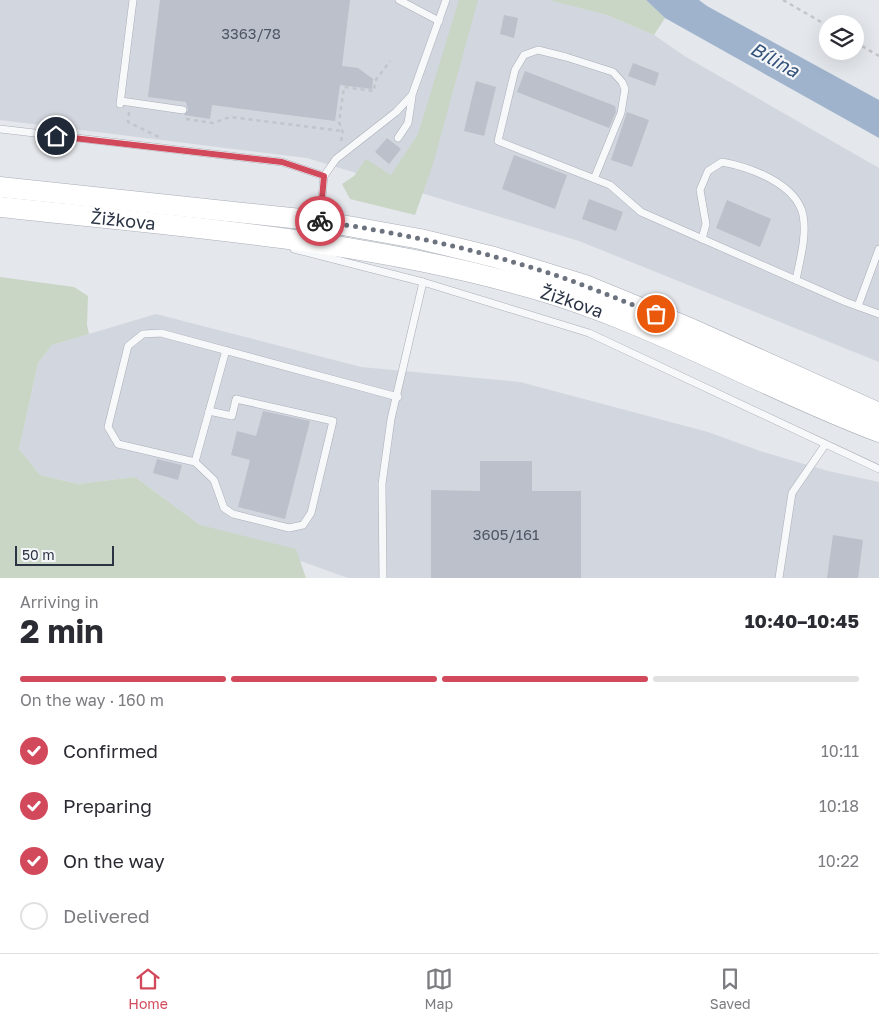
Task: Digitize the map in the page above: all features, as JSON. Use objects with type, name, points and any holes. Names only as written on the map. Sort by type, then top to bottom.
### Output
[{"type":"main road","name":"Žižkova","points":[[0,187],[320,221],[420,239],[512,262],[585,285],[692,329],[879,413]]},
{"type":"main road","name":"Žižkova","points":[[0,207],[245,235],[418,260],[524,286],[568,300],[683,346],[879,432]]},
{"type":"lane","points":[[133,0],[120,102],[183,110]]},
{"type":"lane","points":[[399,0],[439,21]]},
{"type":"lane","points":[[398,138],[408,122],[412,95],[446,0]]},
{"type":"lane","points":[[594,178],[621,113],[624,89],[622,82],[613,72],[566,57],[538,50],[524,55],[515,70],[498,141],[610,185],[641,212],[879,314]]},
{"type":"lane","points":[[318,245],[324,176],[336,160],[396,112],[412,95]]},
{"type":"lane","points":[[0,129],[282,162],[324,176]]},
{"type":"lane","points":[[702,239],[706,224],[700,190],[708,171],[722,162],[746,166],[769,178],[790,194],[802,213],[804,238],[796,280]]},
{"type":"lane","name":"Žižkova","points":[[245,235],[340,262],[423,282],[589,332],[879,469]]},
{"type":"lane","points":[[858,306],[879,249]]},
{"type":"lane","points":[[383,578],[382,484],[391,418],[398,397],[423,282]]},
{"type":"lane","points":[[209,411],[232,416],[236,399],[333,421],[311,513],[303,525],[289,528],[233,514],[224,508],[214,480],[195,462],[118,444],[108,427],[128,346],[143,334],[161,333],[398,397]]},
{"type":"lane","points":[[195,462],[226,350]]},
{"type":"lane","points":[[779,578],[792,492],[825,445]]},
{"type":"path","points":[[783,0],[819,21]]},
{"type":"path","points":[[864,47],[879,56]]},
{"type":"path","points":[[335,146],[342,140],[339,122],[344,87],[374,91],[375,80],[390,60]]},
{"type":"path","points":[[138,112],[129,111],[128,122],[165,139]]},
{"type":"path","points":[[185,119],[214,123],[230,117],[342,131]]},
{"type":"shaded area","points":[[0,0],[551,0],[607,15],[654,35],[686,57],[879,168],[879,362],[579,241],[307,158],[0,120]]},
{"type":"shaded area","points":[[156,314],[361,367],[520,382],[708,432],[763,452],[828,471],[879,482],[879,578],[348,578],[200,525],[135,477],[78,484],[40,475],[19,449],[38,363],[52,345]]},
{"type":"green space","points":[[459,0],[478,0],[433,164],[415,215],[350,199],[342,184],[354,176],[366,159],[391,175],[418,134]]},
{"type":"green space","points":[[549,0],[646,0],[665,18],[654,35],[607,15]]},
{"type":"green space","points":[[0,277],[74,287],[88,296],[87,325],[89,334],[52,345],[38,363],[19,449],[40,475],[78,484],[135,477],[200,525],[296,549],[306,578],[0,578]]},
{"type":"water","name":"Bílina","points":[[646,0],[699,0],[879,100],[879,138],[665,18]]},
{"type":"building","points":[[160,0],[350,0],[342,66],[358,68],[373,79],[372,89],[340,85],[335,121],[212,105],[210,119],[184,115],[188,110],[186,102],[148,97]]},
{"type":"building","points":[[504,15],[518,18],[514,38],[500,34]]},
{"type":"building","points":[[633,63],[659,73],[655,86],[628,76]]},
{"type":"building","points":[[525,71],[615,106],[616,112],[609,128],[517,92]]},
{"type":"building","points":[[476,81],[496,87],[484,136],[464,131]]},
{"type":"building","points":[[627,112],[649,120],[632,167],[611,160]]},
{"type":"building","points":[[387,138],[401,149],[389,164],[375,152]]},
{"type":"building","points":[[514,155],[567,175],[555,209],[502,189]]},
{"type":"building","points":[[589,199],[623,212],[616,231],[582,219]]},
{"type":"building","points":[[727,200],[771,219],[760,247],[716,228]]},
{"type":"building","points":[[263,411],[310,421],[285,519],[238,507],[250,460],[231,455],[237,431],[256,436]]},
{"type":"building","points":[[157,459],[182,465],[178,480],[153,473]]},
{"type":"building","points":[[480,461],[532,461],[532,491],[581,491],[581,578],[431,578],[431,490],[480,491]]},
{"type":"building","points":[[833,535],[863,540],[858,578],[827,578]]},
{"type":"way so far","points":[[320,221],[420,239],[494,257],[585,285],[656,314]]},
{"type":"route","points":[[56,136],[282,162],[324,176],[320,221]]}]
